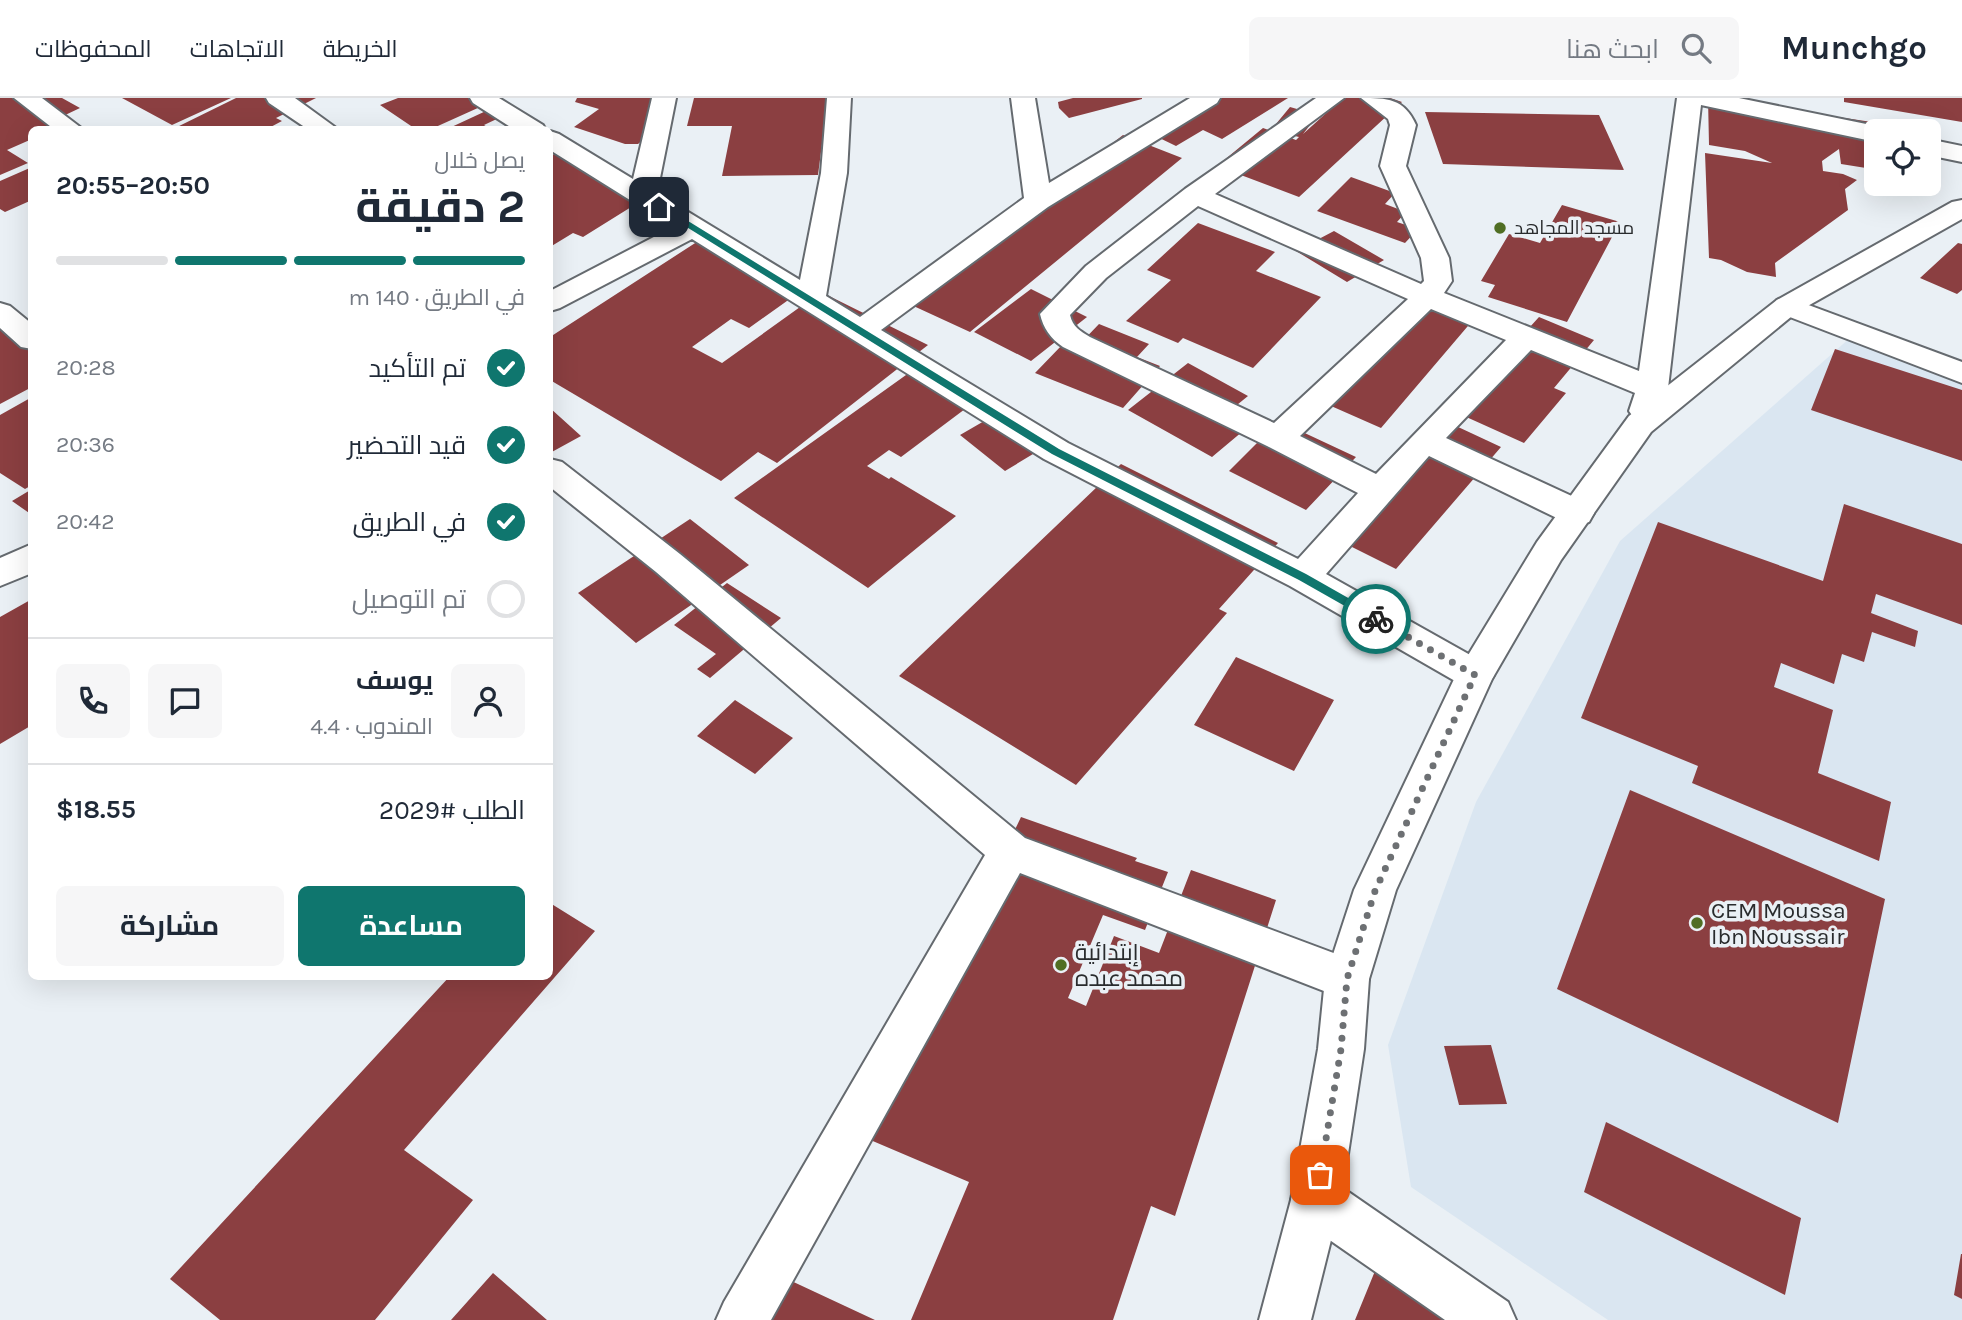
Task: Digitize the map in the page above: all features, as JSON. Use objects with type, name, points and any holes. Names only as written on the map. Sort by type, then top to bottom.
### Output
[{"type":"street","points":[[26,98],[66,126]]},
{"type":"street","points":[[278,98],[321,126]]},
{"type":"street","points":[[482,98],[528,126]]},
{"type":"street","points":[[643,196],[664,98]]},
{"type":"street","points":[[811,301],[834,173],[839,98]]},
{"type":"street","points":[[1023,98],[1038,201]]},
{"type":"street","points":[[861,330],[1038,201],[1209,98]]},
{"type":"street","points":[[1332,98],[1195,195],[1069,296],[1055,314],[1056,325],[1063,335],[1278,438],[1381,491]]},
{"type":"street","points":[[1278,438],[1427,297],[1438,281],[1435,258],[1393,166],[1392,153],[1402,139],[1402,120],[1396,112],[1373,98]]},
{"type":"street","points":[[1646,406],[1689,98]]},
{"type":"street","points":[[1703,98],[1822,109],[1864,128]]},
{"type":"street","points":[[553,141],[1056,452],[1303,577],[1475,675]]},
{"type":"street","points":[[1941,150],[1962,155]]},
{"type":"street","points":[[1195,195],[1526,338],[1646,406]]},
{"type":"street","points":[[1285,1320],[1316,1200],[1341,1049],[1347,979],[1375,891],[1475,675],[1549,551],[1577,513],[1646,406],[1787,306],[1962,208]]},
{"type":"street","points":[[553,300],[692,228]]},
{"type":"street","points":[[553,274],[576,289]]},
{"type":"street","points":[[1787,306],[1962,373]]},
{"type":"street","points":[[0,312],[28,336]]},
{"type":"street","points":[[1303,577],[1424,442],[1526,338]]},
{"type":"street","points":[[1424,442],[1577,513]]},
{"type":"street","points":[[553,472],[668,563],[1010,851],[1347,979]]},
{"type":"street","points":[[742,1320],[1010,851]]},
{"type":"street","points":[[1316,1200],[1490,1320]]},
{"type":"shaded area","name":"CEM Moussa Ibn Noussair","points":[[1860,329],[1962,368],[1962,1320],[1608,1320],[1411,1187],[1388,1045],[1476,802],[1620,541]]},
{"type":"building","points":[[0,98],[62,98],[80,108],[61,117],[77,126],[28,126],[28,141],[7,150],[28,163],[0,175]]},
{"type":"building","points":[[122,98],[231,98],[172,125]]},
{"type":"building","points":[[236,98],[316,98],[276,118],[282,121],[273,126],[179,126]]},
{"type":"building","points":[[398,98],[500,98],[438,126],[411,126],[380,105]]},
{"type":"building","points":[[577,98],[658,98],[648,136],[638,144],[625,144],[574,127],[599,109],[575,102]]},
{"type":"building","points":[[694,98],[828,98],[818,175],[722,176],[732,126],[687,126]]},
{"type":"building","points":[[1073,98],[1142,99],[1069,118],[1059,108],[1058,102]]},
{"type":"building","points":[[1205,98],[1288,98],[1222,139],[1203,130],[1176,146],[1147,132]]},
{"type":"building","points":[[1343,98],[1390,98],[1402,102],[1299,197],[1217,166],[1263,128],[1296,140],[1299,137],[1271,130],[1290,107],[1318,115],[1303,134]]},
{"type":"building","points":[[1708,98],[1864,121],[1864,168],[1841,164],[1839,149],[1822,161],[1823,171],[1843,174],[1857,180],[1845,189],[1848,210],[1775,263],[1776,277],[1747,272],[1721,260],[1709,258],[1705,153],[1772,163],[1745,151],[1709,145]]},
{"type":"building","points":[[1844,98],[1962,98],[1962,122],[1844,102]]},
{"type":"building","points":[[501,104],[514,111],[486,126],[454,126]]},
{"type":"building","points":[[1425,112],[1599,115],[1624,170],[1443,164]]},
{"type":"building","points":[[1123,135],[1182,158],[970,332],[907,303]]},
{"type":"building","points":[[561,151],[644,199],[583,237],[573,233],[553,245],[553,155]]},
{"type":"building","points":[[28,169],[28,202],[5,212],[0,209],[0,181]]},
{"type":"building","points":[[1351,177],[1395,193],[1385,204],[1406,212],[1397,222],[1418,229],[1405,243],[1317,211]]},
{"type":"building","points":[[1562,205],[1620,222],[1567,322],[1488,297],[1495,285],[1481,281],[1509,234],[1540,243]]},
{"type":"building","points":[[1198,223],[1275,252],[1256,271],[1321,297],[1253,368],[1183,338],[1178,343],[1126,321],[1171,280],[1147,270]]},
{"type":"building","points":[[1334,231],[1384,260],[1347,282],[1296,251]]},
{"type":"building","points":[[706,236],[808,286],[749,328],[731,319],[692,347],[722,363],[821,292],[928,345],[777,463],[758,452],[721,481],[553,382],[553,335]]},
{"type":"building","points":[[1958,243],[1962,244],[1962,290],[1957,294],[1920,278]]},
{"type":"building","points":[[1031,289],[1087,317],[1031,361],[974,332]]},
{"type":"building","points":[[1423,292],[1479,313],[1381,428],[1322,402]]},
{"type":"building","points":[[22,315],[28,319],[28,389],[0,404],[0,327]]},
{"type":"building","points":[[1539,317],[1594,340],[1554,388],[1566,393],[1524,443],[1453,411]]},
{"type":"building","points":[[1099,324],[1149,344],[1137,357],[1160,366],[1123,408],[1035,373],[1063,344],[1075,349]]},
{"type":"building","points":[[1835,349],[1962,390],[1962,461],[1811,410]]},
{"type":"building","points":[[1188,363],[1248,396],[1232,409],[1255,421],[1212,457],[1128,410]]},
{"type":"building","points":[[913,370],[973,403],[901,457],[889,450],[867,466],[889,479],[891,477],[956,516],[868,588],[734,498]]},
{"type":"building","points":[[28,399],[28,487],[25,489],[0,473],[0,415]]},
{"type":"building","points":[[553,411],[581,436],[553,451]]},
{"type":"building","points":[[998,413],[1043,448],[1005,471],[960,435]]},
{"type":"building","points":[[1441,419],[1501,447],[1396,569],[1332,537]]},
{"type":"building","points":[[1279,421],[1356,457],[1306,510],[1229,471]]},
{"type":"building","points":[[1121,464],[1278,543],[1219,609],[1227,613],[1076,785],[899,676]]},
{"type":"building","points":[[28,491],[28,512],[12,501]]},
{"type":"building","points":[[1844,504],[1962,544],[1962,625],[1876,594],[1871,613],[1918,631],[1915,647],[1872,632],[1864,662],[1842,654],[1834,684],[1781,663],[1774,687],[1833,710],[1818,773],[1891,802],[1879,861],[1692,783],[1698,766],[1581,718],[1658,522],[1823,581]]},
{"type":"building","points":[[690,519],[749,565],[636,643],[578,593]]},
{"type":"building","points":[[727,583],[781,618],[710,678],[697,669],[716,654],[674,625]]},
{"type":"building","points":[[28,601],[28,727],[0,744],[0,617]]},
{"type":"building","points":[[1236,657],[1334,700],[1294,771],[1194,725]]},
{"type":"building","points":[[735,700],[793,738],[755,774],[697,736]]},
{"type":"building","points":[[1630,790],[1885,899],[1838,1123],[1557,989]]},
{"type":"building","points":[[1021,817],[1137,858],[1135,861],[1168,872],[1145,930],[1103,915],[1068,998],[1086,1006],[1114,936],[1159,953],[1191,870],[1276,900],[1175,1216],[1151,1206],[1113,1320],[911,1320],[969,1182],[868,1139]]},
{"type":"building","points":[[553,905],[595,931],[553,979]]},
{"type":"building","points":[[446,980],[552,980],[404,1150],[473,1200],[375,1320],[220,1320],[170,1279]]},
{"type":"building","points":[[1491,1045],[1507,1104],[1459,1105],[1444,1046]]},
{"type":"building","points":[[1606,1122],[1801,1218],[1785,1295],[1584,1192]]},
{"type":"building","points":[[1962,1254],[1962,1299],[1954,1295]]},
{"type":"building","points":[[770,1271],[875,1320],[747,1320]]},
{"type":"building","points":[[1375,1271],[1457,1320],[1355,1320]]},
{"type":"building","points":[[493,1273],[547,1320],[451,1320]]},
{"type":"way so far","points":[[1320,1175],[1341,1049],[1347,979],[1375,891],[1475,675],[1376,619]]},
{"type":"place","name":"مسجد المجاهد","points":[[1500,228]]},
{"type":"place","name":"CEM Moussa Ibn Noussair","points":[[1697,923]]},
{"type":"place","name":"إبتدائية محمد عبده","points":[[1061,965]]},
{"type":"route","points":[[659,207],[1056,452],[1303,577],[1376,619]]}]
